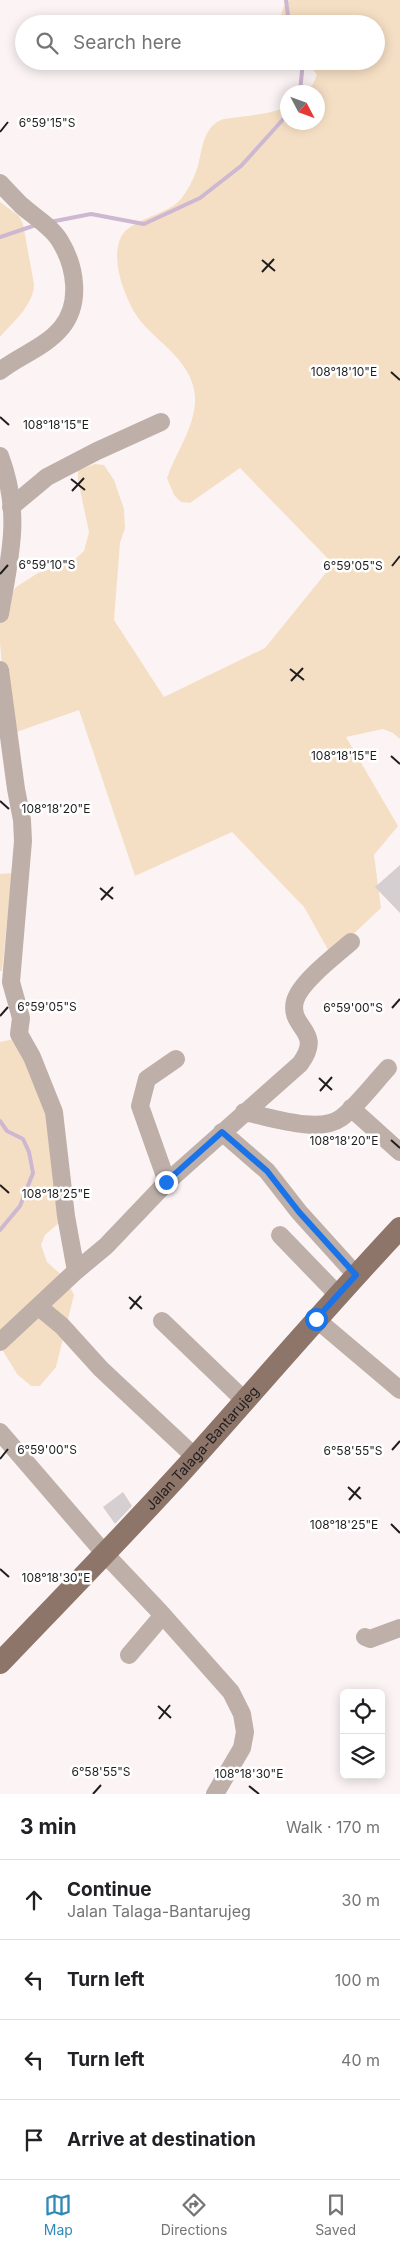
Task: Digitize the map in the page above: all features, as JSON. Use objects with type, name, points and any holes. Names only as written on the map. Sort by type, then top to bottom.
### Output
[{"type":"main road","name":"Jalan Talaga-Bantarujeg","points":[[0,1663],[195,1457],[316,1319],[400,1228]]},
{"type":"street","points":[[0,183],[60,241],[73,274],[75,296],[70,314],[62,327],[0,371]]},
{"type":"street","points":[[11,507],[47,477],[97,450],[161,422]]},
{"type":"street","points":[[0,456],[9,485],[14,533],[0,614]]},
{"type":"street","points":[[0,670],[23,834],[22,874],[11,982],[21,1018],[19,1034],[32,1057],[54,1112],[66,1216],[76,1271]]},
{"type":"street","points":[[0,1342],[76,1271],[106,1246],[166,1182],[300,1064],[309,1052],[309,1039],[295,1016],[295,1001],[314,976],[350,942]]},
{"type":"street","points":[[166,1182],[140,1106],[147,1079],[176,1059]]},
{"type":"street","points":[[244,1112],[310,1125],[329,1124],[341,1118],[388,1068]]},
{"type":"street","points":[[351,1108],[400,1152]]},
{"type":"street","points":[[222,1132],[267,1171],[299,1212],[356,1275]]},
{"type":"street","points":[[280,1235],[338,1295]]},
{"type":"street","points":[[38,1307],[62,1326],[101,1369],[195,1457]]},
{"type":"street","points":[[316,1319],[400,1390]]},
{"type":"street","points":[[162,1321],[244,1400]]},
{"type":"street","points":[[0,1432],[105,1554],[163,1615],[231,1692],[242,1714],[245,1732],[242,1748],[216,1794]]},
{"type":"street","points":[[129,1655],[163,1615]]},
{"type":"street","points":[[365,1637],[370,1639],[400,1628]]},
{"type":"shaded area","points":[[289,0],[400,0],[400,739],[393,733],[383,729],[346,737],[398,826],[374,855],[381,908],[331,955],[304,907],[232,832],[135,876],[79,710],[8,735],[0,643],[0,611],[16,587],[38,573],[72,562],[84,551],[89,532],[78,480],[78,470],[95,464],[104,465],[114,480],[124,509],[125,528],[120,543],[114,620],[164,697],[265,648],[333,564],[240,468],[190,503],[181,502],[174,495],[167,478],[189,429],[195,397],[193,385],[189,375],[176,356],[144,325],[132,307],[122,283],[117,258],[121,237],[132,225],[175,205],[184,196],[197,169],[206,135],[215,124],[223,119],[264,114],[280,110],[280,130],[325,130],[325,85],[312,85],[317,75],[313,70],[385,70],[385,15],[281,15],[284,6]]},
{"type":"shaded area","points":[[0,202],[19,216],[23,224],[34,284],[31,299],[27,306],[0,337]]},
{"type":"shaded area","points":[[12,873],[2,971],[0,971],[0,874]]},
{"type":"shaded area","points":[[23,1037],[46,1100],[59,1223],[45,1235],[41,1245],[47,1262],[66,1279],[74,1295],[56,1367],[40,1386],[31,1386],[17,1374],[0,1346],[0,1042]]},
{"type":"building","points":[[400,865],[400,913],[375,887]]},
{"type":"building","points":[[123,1492],[132,1506],[115,1524],[103,1507]]},
{"type":"waterway","points":[[286,0],[288,15]]},
{"type":"waterway","points":[[301,85],[302,70]]},
{"type":"waterway","points":[[50,222],[91,214],[144,224],[200,198],[241,166],[280,123]]},
{"type":"waterway","points":[[0,237],[36,225]]},
{"type":"waterway","points":[[0,1121],[7,1131],[23,1139],[29,1152],[33,1173],[20,1206],[0,1230]]},
{"type":"route","points":[[166,1182],[222,1132],[267,1171],[299,1212],[356,1275],[316,1319]]}]
